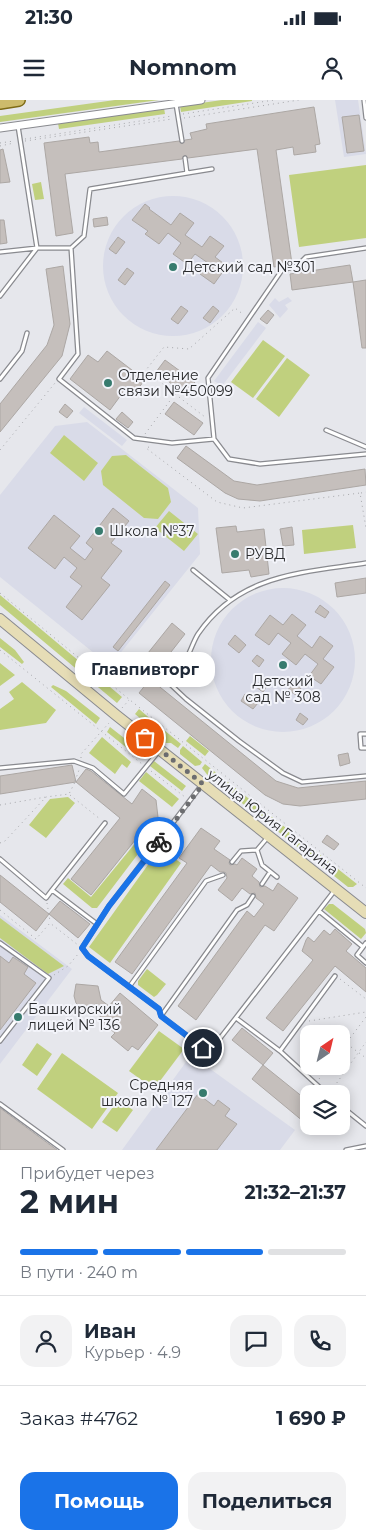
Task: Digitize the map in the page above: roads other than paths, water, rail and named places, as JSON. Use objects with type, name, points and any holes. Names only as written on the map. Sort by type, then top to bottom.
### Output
[{"type":"main road","points":[[0,103],[19,100]]},
{"type":"main road","name":"улица Юрия Гагарина","points":[[0,619],[116,715],[366,913]]},
{"type":"street","points":[[0,128],[201,100]]},
{"type":"lane","points":[[364,100],[366,118]]},
{"type":"lane","points":[[176,104],[182,141]]},
{"type":"lane","points":[[0,296],[37,248],[18,126]]},
{"type":"lane","points":[[184,158],[187,172]]},
{"type":"lane","points":[[0,252],[37,248],[71,248],[84,236],[90,189],[212,169]]},
{"type":"lane","points":[[71,248],[78,354],[59,379],[134,438],[172,443],[214,438]]},
{"type":"lane","points":[[366,248],[306,257],[297,266],[282,270],[208,378],[214,438],[229,459],[260,464],[366,454]]},
{"type":"lane","points":[[0,379],[22,351],[27,333]]},
{"type":"lane","points":[[326,430],[366,447]]},
{"type":"lane","points":[[366,563],[287,575],[248,588],[224,604],[198,634],[186,660],[170,684],[239,741],[283,773],[302,782],[366,776]]},
{"type":"lane","points":[[193,570],[230,600]]},
{"type":"lane","points":[[366,734],[360,734],[361,748],[366,748]]},
{"type":"lane","points":[[0,768],[74,761],[93,768],[124,794],[160,750]]},
{"type":"lane","points":[[203,784],[97,924],[82,948],[88,956],[159,1009],[161,1016],[203,1048],[214,1046],[336,890]]},
{"type":"lane","points":[[0,859],[46,898],[105,823]]},
{"type":"lane","points":[[232,862],[241,851],[257,850],[269,836]]},
{"type":"lane","points":[[257,850],[262,865],[277,877]]},
{"type":"lane","points":[[262,884],[270,872]]},
{"type":"lane","points":[[129,987],[206,882],[223,874]]},
{"type":"lane","points":[[52,890],[97,924]]},
{"type":"lane","points":[[161,1016],[237,910],[247,905],[254,896]]},
{"type":"lane","points":[[319,911],[363,947]]},
{"type":"lane","points":[[0,943],[49,978],[0,1041]]},
{"type":"lane","points":[[366,943],[357,955],[366,963]]},
{"type":"lane","points":[[280,1051],[335,976]]},
{"type":"lane","points":[[236,1018],[280,1051],[317,1085]]},
{"type":"lane","points":[[0,1104],[63,1150]]},
{"type":"lane","points":[[350,1113],[366,1126]]},
{"type":"lane","points":[[346,1150],[366,1146]]},
{"type":"place","name":"Детский сад №301","points":[[173,267]]},
{"type":"place","name":"Отделение связи №450099","points":[[108,383]]},
{"type":"place","name":"Школа №37","points":[[99,531]]},
{"type":"place","name":"РУВД","points":[[235,554]]},
{"type":"place","name":"Детский сад № 308","points":[[283,665]]},
{"type":"place","name":"Главпивторг","points":[[145,738]]},
{"type":"place","name":"Башкирский лицей № 136","points":[[18,1017]]},
{"type":"place","name":"Средняя школа № 127","points":[[203,1093]]}]
